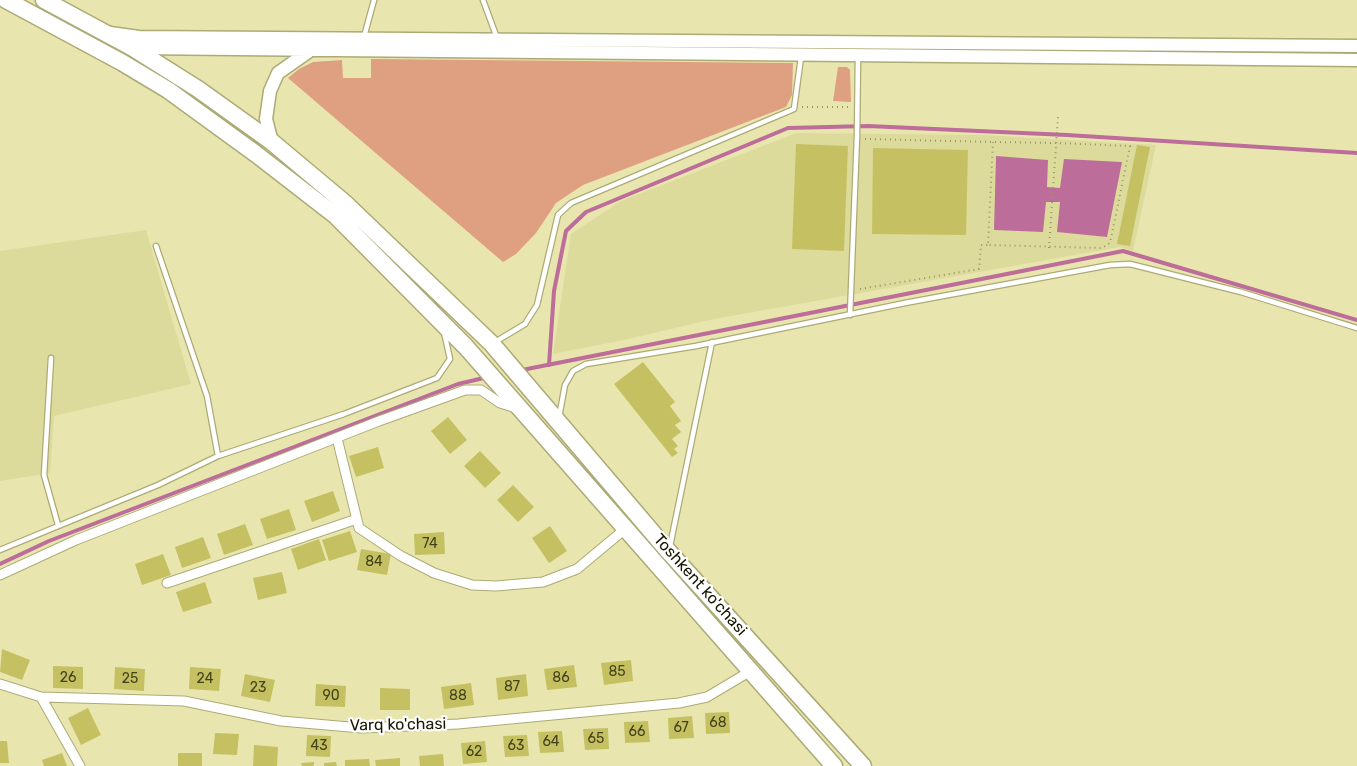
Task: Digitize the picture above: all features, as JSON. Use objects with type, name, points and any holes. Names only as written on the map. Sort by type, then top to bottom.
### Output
[{"type":"highway","name":"Toshkent ko'chasi","points":[[6,0],[123,63],[168,90],[256,154],[336,216],[466,347],[749,672],[834,766]]},
{"type":"highway","name":"Toshkent ko'chasi","points":[[44,0],[133,48],[198,89],[272,142],[346,204],[492,344],[669,552],[863,766]]},
{"type":"highway","points":[[123,63],[133,48]]},
{"type":"main road","points":[[100,31],[139,37],[364,37],[1357,46]]},
{"type":"main road","points":[[133,48],[308,52],[801,54],[1357,60]]},
{"type":"main road","points":[[272,142],[266,120],[270,90],[278,73],[308,52]]},
{"type":"street","points":[[0,575],[76,540],[465,390],[481,390],[500,403],[521,410]]},
{"type":"street","points":[[337,438],[359,528],[366,534],[434,573],[472,585],[496,586],[543,582],[577,569],[625,529]]},
{"type":"street","points":[[166,583],[357,519]]},
{"type":"street","name":"Varq ko'chasi","points":[[0,684],[41,696],[184,701],[281,721],[361,728],[458,724],[679,703],[707,697],[749,672]]},
{"type":"street","points":[[41,696],[80,766]]},
{"type":"lane","points":[[364,37],[374,0]]},
{"type":"lane","points":[[483,0],[498,39]]},
{"type":"lane","points":[[492,344],[525,324],[537,305],[558,215],[571,203],[794,110],[801,54]]},
{"type":"lane","points":[[850,315],[857,137],[858,55]]},
{"type":"lane","points":[[156,246],[207,396],[218,456]]},
{"type":"lane","points":[[558,420],[565,385],[573,372],[586,364],[712,342],[1100,267],[1130,264],[1241,292],[1357,328]]},
{"type":"lane","points":[[0,550],[158,485],[218,456],[344,414],[437,378],[450,359],[440,319]]},
{"type":"lane","points":[[669,552],[712,342]]},
{"type":"lane","points":[[51,358],[44,475],[58,525]]},
{"type":"path","points":[[794,106],[857,107]]},
{"type":"path","points":[[1049,248],[1058,116]]},
{"type":"path","points":[[851,291],[979,270],[981,245],[1102,248],[1110,243],[1130,146],[857,137]]},
{"type":"path","points":[[988,245],[993,142]]},
{"type":"shaded area","points":[[371,59],[793,63],[792,95],[786,107],[583,185],[556,203],[536,233],[516,254],[503,262],[288,78],[299,69],[313,62],[342,60],[343,78],[371,78]]},
{"type":"shaded area","points":[[838,67],[847,67],[850,70],[851,102],[833,101]]},
{"type":"shaded area","points":[[796,133],[984,135],[1156,145],[1133,251],[1120,247],[714,319],[553,354],[571,234],[621,201]]},
{"type":"shaded area","points":[[996,156],[1048,160],[1047,187],[1060,188],[1064,159],[1122,162],[1107,237],[1057,232],[1060,202],[1046,202],[1043,232],[994,230]]},
{"type":"shaded area","points":[[146,230],[191,384],[54,416],[50,473],[0,481],[0,251]]},
{"type":"building","points":[[796,144],[848,146],[844,251],[792,249]]},
{"type":"building","points":[[1137,145],[1150,147],[1130,246],[1117,244]]},
{"type":"building","points":[[873,148],[968,150],[966,235],[872,234]]},
{"type":"building","points":[[643,362],[675,402],[670,406],[681,421],[675,425],[681,432],[672,439],[678,446],[674,449],[678,453],[672,457],[614,384]]},
{"type":"building","points":[[448,417],[467,440],[450,454],[431,431]]},
{"type":"building","points":[[378,447],[384,468],[356,477],[349,456]]},
{"type":"building","points":[[480,451],[501,473],[485,488],[464,466]]},
{"type":"building","points":[[513,485],[534,507],[518,522],[497,500]]},
{"type":"building","points":[[333,491],[340,511],[312,522],[304,501]]},
{"type":"building","points":[[289,509],[296,530],[267,539],[260,519]]},
{"type":"building","points":[[245,524],[253,545],[224,555],[217,534]]},
{"type":"building","points":[[550,526],[567,551],[549,563],[532,538]]},
{"type":"building","points":[[350,531],[357,552],[329,561],[322,540]]},
{"type":"building","points":[[444,532],[445,554],[415,555],[414,534]]},
{"type":"building","points":[[203,537],[211,558],[182,568],[175,547]]},
{"type":"building","points":[[319,539],[326,560],[298,570],[291,549]]},
{"type":"building","points":[[361,549],[391,554],[387,575],[357,570]]},
{"type":"building","points":[[163,554],[171,575],[142,585],[135,564]]},
{"type":"building","points":[[282,572],[287,593],[258,600],[253,578]]},
{"type":"building","points":[[205,582],[212,603],[183,612],[176,592]]},
{"type":"building","points":[[2,649],[30,660],[22,680],[0,672]]},
{"type":"building","points":[[631,660],[633,681],[604,685],[601,663]]},
{"type":"building","points":[[574,665],[577,687],[547,690],[544,669]]},
{"type":"building","points":[[53,666],[83,667],[83,689],[53,688]]},
{"type":"building","points":[[115,667],[145,669],[144,691],[114,689]]},
{"type":"building","points":[[190,667],[221,669],[219,691],[189,689]]},
{"type":"building","points":[[245,674],[275,680],[270,702],[241,696]]},
{"type":"building","points":[[526,674],[528,696],[498,700],[496,678]]},
{"type":"building","points":[[471,683],[474,705],[444,709],[441,687]]},
{"type":"building","points":[[316,684],[346,686],[345,707],[315,706]]},
{"type":"building","points":[[380,688],[410,689],[410,710],[380,710]]},
{"type":"building","points":[[88,708],[101,735],[81,745],[68,718]]},
{"type":"building","points":[[729,712],[730,733],[706,734],[705,713]]},
{"type":"building","points":[[692,716],[694,738],[669,739],[668,718]]},
{"type":"building","points":[[648,721],[650,742],[625,743],[624,722]]},
{"type":"building","points":[[608,728],[609,749],[585,750],[583,729]]},
{"type":"building","points":[[562,731],[564,752],[540,753],[538,732]]},
{"type":"building","points":[[215,733],[239,734],[237,755],[213,754]]},
{"type":"building","points":[[307,735],[331,736],[330,757],[306,756]]},
{"type":"building","points":[[527,735],[529,756],[505,757],[503,736]]},
{"type":"building","points":[[0,741],[7,741],[9,763],[0,763]]},
{"type":"building","points":[[485,741],[487,762],[463,764],[461,743]]},
{"type":"building","points":[[254,745],[278,747],[277,766],[253,766]]},
{"type":"building","points":[[62,753],[67,766],[44,766],[42,760]]},
{"type":"building","points":[[178,753],[202,753],[202,766],[178,766]]},
{"type":"building","points":[[443,754],[444,766],[420,766],[419,756]]},
{"type":"building","points":[[400,758],[400,766],[376,766],[375,760]]},
{"type":"building","points":[[369,759],[370,766],[345,766],[345,760]]},
{"type":"building","points":[[314,762],[314,766],[302,766],[301,763]]},
{"type":"building","points":[[336,762],[337,766],[324,766],[324,763]]},
{"type":"waterway","points":[[549,365],[554,291],[566,231],[586,212],[788,128],[868,126],[1067,135],[1357,153]]},
{"type":"waterway","points":[[522,370],[1123,251],[1357,320]]},
{"type":"waterway","points":[[0,564],[49,541],[458,384],[488,377]]}]
